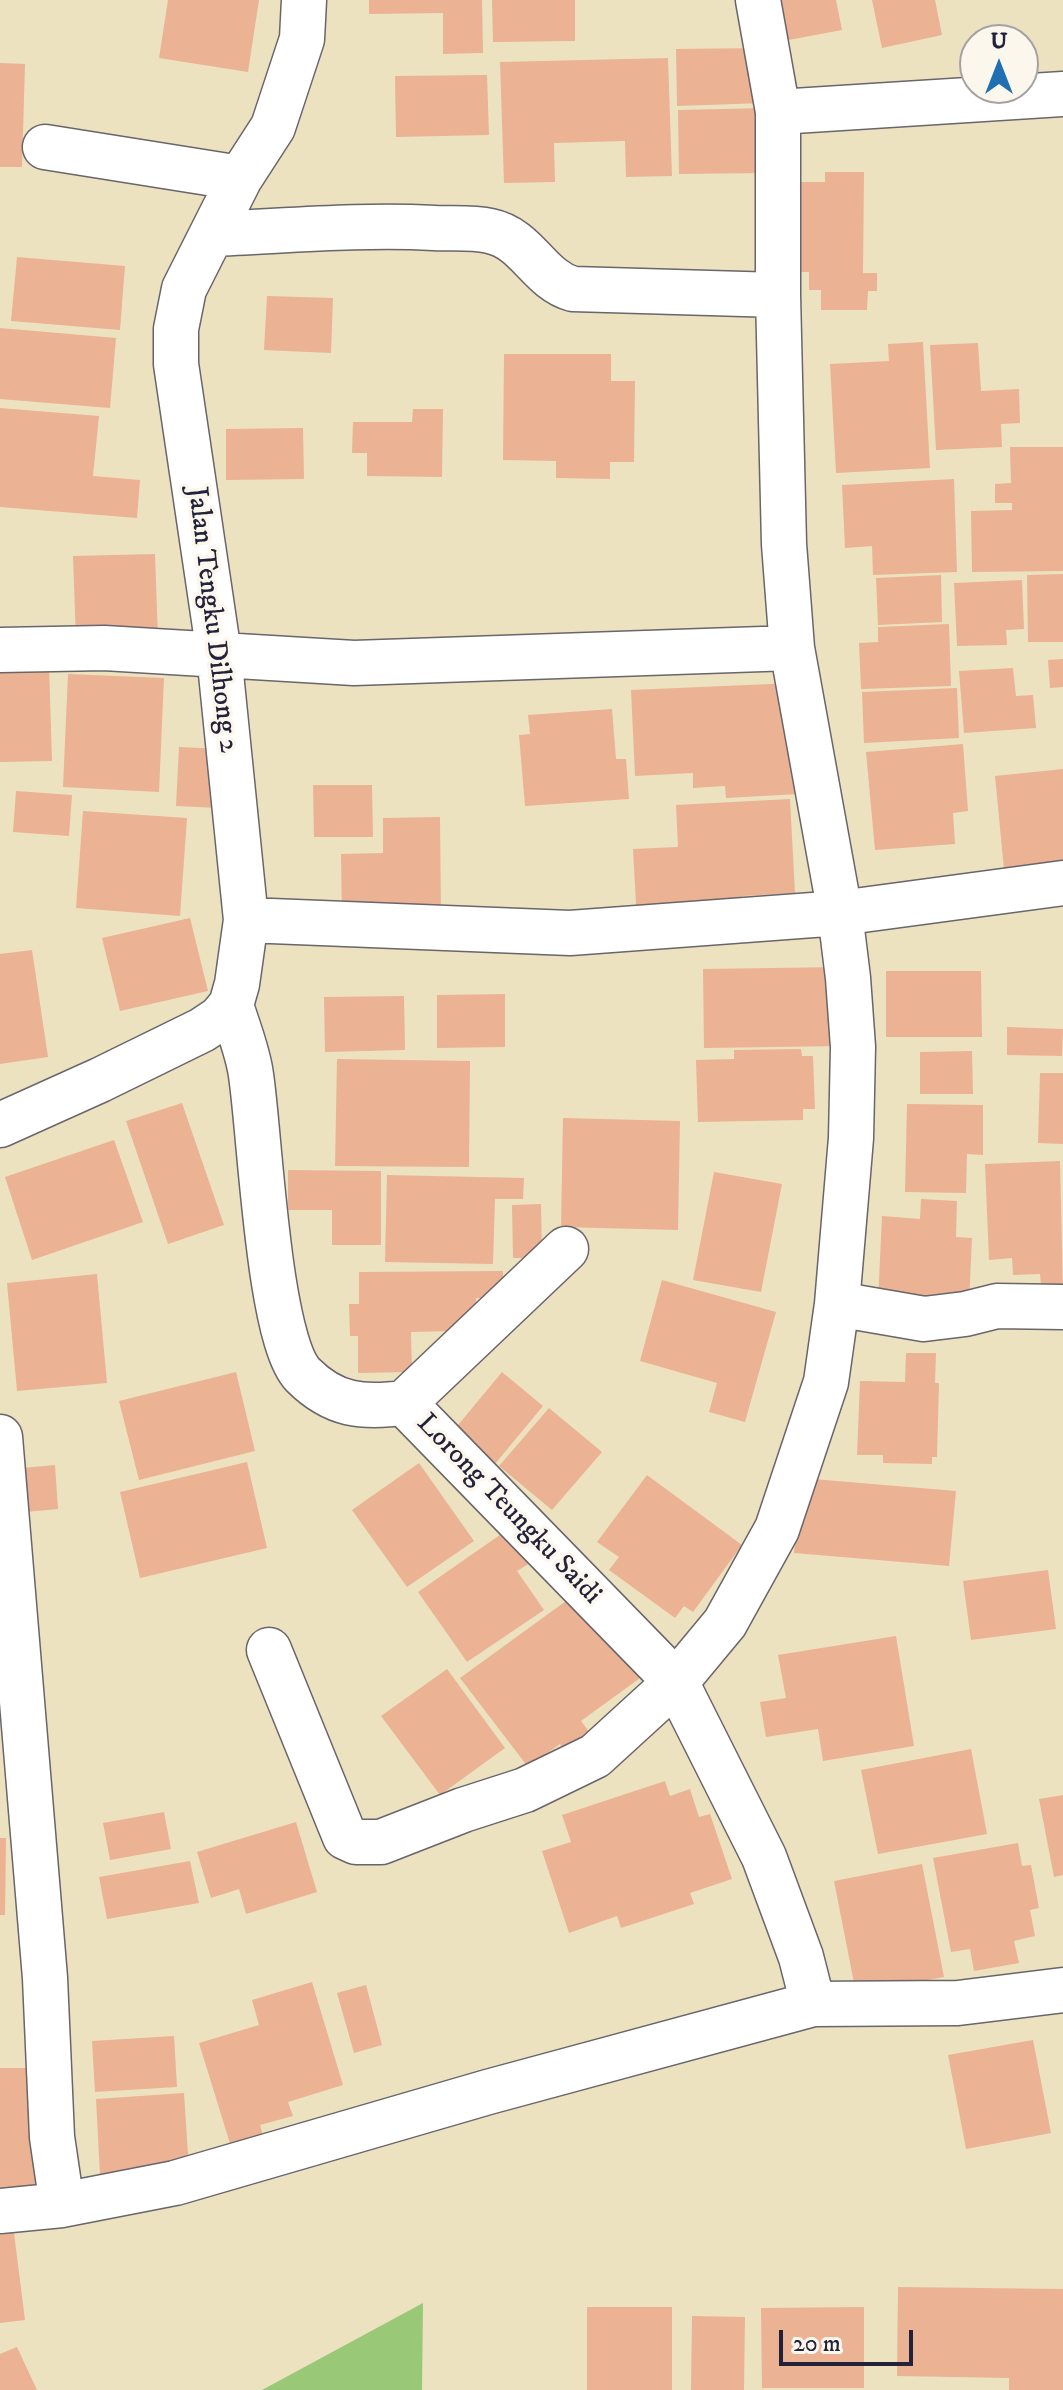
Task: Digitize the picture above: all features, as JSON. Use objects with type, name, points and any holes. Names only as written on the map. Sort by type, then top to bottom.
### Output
[{"type":"street","name":"Jalan Tengku Dilhong 2","points":[[231,1005],[246,920],[219,654],[176,364],[176,329],[184,289],[240,178],[273,127],[302,39],[304,0]]},
{"type":"street","points":[[269,1650],[345,1837],[356,1842],[381,1842],[525,1790],[595,1756],[676,1682],[725,1623],[777,1529],[826,1382],[837,1304],[851,1138],[853,1047],[840,913],[792,648],[784,544],[778,295],[778,112],[758,0]]},
{"type":"street","points":[[778,112],[1063,94]]},
{"type":"street","points":[[45,147],[240,178]]},
{"type":"street","points":[[212,234],[401,226],[490,231],[513,240],[528,252],[546,276],[558,285],[573,289],[778,295]]},
{"type":"street","points":[[0,650],[104,648],[354,663],[792,648]]},
{"type":"street","points":[[246,920],[570,933],[840,913],[1063,883]]},
{"type":"street","points":[[0,1125],[202,1030],[220,1018],[231,1005]]},
{"type":"street","name":"Lorong Teungku Saidi","points":[[231,1005],[251,1071],[278,1309],[290,1350],[301,1373],[322,1391],[345,1403],[374,1406],[404,1403],[676,1682],[764,1857],[801,1957],[813,2004]]},
{"type":"street","points":[[404,1403],[566,1249]]},
{"type":"street","points":[[837,1304],[924,1319],[997,1306],[1062,1313]]},
{"type":"street","points":[[0,1437],[45,1978],[52,2137],[62,2205]]},
{"type":"street","points":[[0,2211],[62,2205],[175,2183],[503,2088],[813,2004],[958,2003],[1063,1990]]},
{"type":"green space","points":[[423,2303],[422,2390],[262,2390]]},
{"type":"building","points":[[168,0],[259,0],[248,72],[159,58]]},
{"type":"building","points":[[369,0],[482,0],[483,53],[443,54],[443,13],[369,14]]},
{"type":"building","points":[[492,0],[575,0],[575,41],[493,42]]},
{"type":"building","points":[[770,0],[836,0],[842,30],[778,42]]},
{"type":"building","points":[[872,0],[935,0],[942,35],[882,48]]},
{"type":"building","points":[[763,48],[764,103],[677,106],[676,49]]},
{"type":"building","points":[[668,58],[672,176],[626,177],[625,141],[554,143],[555,182],[504,183],[500,62]]},
{"type":"building","points":[[0,63],[25,64],[22,167],[0,167]]},
{"type":"building","points":[[487,75],[489,135],[396,137],[395,76]]},
{"type":"building","points":[[765,108],[766,173],[679,174],[678,110]]},
{"type":"building","points":[[825,172],[864,172],[863,273],[877,273],[877,291],[868,291],[867,310],[821,310],[821,290],[809,290],[809,272],[801,272],[801,182],[825,182]]},
{"type":"building","points":[[17,257],[125,266],[120,330],[11,321]]},
{"type":"building","points":[[267,296],[333,298],[331,353],[264,350]]},
{"type":"building","points":[[0,328],[116,338],[110,408],[0,399]]},
{"type":"building","points":[[923,342],[930,468],[836,473],[830,364],[889,361],[888,344]]},
{"type":"building","points":[[978,343],[981,391],[1019,389],[1020,423],[1001,424],[1002,447],[936,450],[930,345]]},
{"type":"building","points":[[504,354],[611,354],[611,381],[635,381],[634,462],[610,462],[610,479],[556,478],[556,461],[503,460]]},
{"type":"building","points":[[0,408],[99,416],[93,476],[140,480],[137,518],[0,507]]},
{"type":"building","points":[[413,409],[443,409],[442,477],[367,476],[367,453],[352,453],[353,422],[412,422]]},
{"type":"building","points":[[303,428],[304,479],[226,480],[226,429]]},
{"type":"building","points":[[1010,447],[1063,447],[1063,571],[972,572],[971,511],[1012,510],[1012,503],[995,503],[995,484],[1011,483]]},
{"type":"building","points":[[954,479],[957,572],[873,575],[872,546],[845,548],[842,485]]},
{"type":"building","points":[[155,554],[158,639],[76,641],[73,556]]},
{"type":"building","points":[[1063,574],[1063,642],[1028,642],[1027,575]]},
{"type":"building","points":[[941,575],[942,622],[878,625],[876,578]]},
{"type":"building","points":[[1022,580],[1024,629],[1006,630],[1007,645],[957,646],[954,583]]},
{"type":"building","points":[[949,624],[951,686],[861,689],[859,643],[878,642],[878,627]]},
{"type":"building","points":[[1063,659],[1063,687],[1050,688],[1048,660]]},
{"type":"building","points":[[49,664],[52,761],[0,762],[0,665]]},
{"type":"building","points":[[1013,668],[1016,696],[1033,695],[1036,728],[964,733],[959,671]]},
{"type":"building","points":[[68,674],[164,678],[159,792],[63,787]]},
{"type":"building","points":[[794,683],[799,794],[726,798],[725,786],[693,788],[693,773],[635,776],[631,690]]},
{"type":"building","points":[[957,688],[959,738],[864,743],[862,692]]},
{"type":"building","points":[[612,709],[616,759],[626,759],[629,799],[525,806],[519,735],[530,734],[528,715]]},
{"type":"building","points":[[963,744],[968,811],[953,813],[955,844],[875,850],[866,752]]},
{"type":"building","points":[[179,747],[222,749],[219,808],[176,806]]},
{"type":"building","points":[[1063,769],[1063,864],[1004,869],[995,776]]},
{"type":"building","points":[[313,785],[372,785],[373,837],[314,837]]},
{"type":"building","points":[[16,791],[72,795],[69,836],[13,832]]},
{"type":"building","points":[[790,799],[795,893],[742,896],[742,916],[637,922],[633,849],[678,847],[676,805]]},
{"type":"building","points":[[83,811],[187,818],[180,916],[76,908]]},
{"type":"building","points":[[440,817],[441,917],[342,918],[341,854],[383,853],[383,818]]},
{"type":"building","points":[[190,918],[208,991],[120,1011],[102,938]]},
{"type":"building","points":[[32,950],[48,1057],[0,1064],[0,954]]},
{"type":"building","points":[[842,967],[843,1046],[704,1048],[703,969]]},
{"type":"building","points":[[886,971],[981,971],[982,1037],[886,1037]]},
{"type":"building","points":[[505,994],[505,1047],[437,1048],[437,995]]},
{"type":"building","points":[[404,996],[405,1050],[325,1052],[324,997]]},
{"type":"building","points":[[1007,1027],[1063,1029],[1062,1056],[1007,1055]]},
{"type":"building","points":[[801,1049],[802,1056],[813,1056],[815,1109],[803,1109],[803,1120],[698,1122],[696,1060],[734,1059],[734,1050]]},
{"type":"building","points":[[972,1051],[973,1094],[920,1094],[920,1052]]},
{"type":"building","points":[[337,1059],[470,1061],[469,1167],[335,1166]]},
{"type":"building","points":[[1040,1073],[1063,1073],[1063,1144],[1038,1143]]},
{"type":"building","points":[[182,1103],[224,1225],[168,1244],[126,1121]]},
{"type":"building","points":[[907,1104],[983,1105],[983,1155],[967,1154],[966,1193],[905,1192]]},
{"type":"building","points":[[563,1118],[680,1121],[678,1230],[561,1227]]},
{"type":"building","points":[[114,1140],[143,1222],[32,1260],[5,1177]]},
{"type":"building","points":[[1060,1161],[1063,1295],[1042,1296],[1040,1274],[1013,1275],[1012,1258],[989,1260],[985,1164]]},
{"type":"building","points":[[288,1170],[381,1171],[381,1245],[332,1245],[332,1210],[288,1210]]},
{"type":"building","points":[[714,1172],[782,1184],[761,1292],[693,1280]]},
{"type":"building","points":[[387,1175],[524,1178],[523,1199],[495,1199],[493,1264],[385,1262]]},
{"type":"building","points":[[921,1199],[957,1201],[956,1237],[972,1238],[969,1303],[878,1302],[882,1216],[920,1219]]},
{"type":"building","points":[[541,1204],[542,1258],[513,1258],[512,1205]]},
{"type":"building","points":[[503,1271],[503,1298],[476,1298],[477,1324],[454,1324],[454,1331],[411,1332],[412,1372],[358,1373],[358,1336],[350,1336],[349,1304],[359,1304],[359,1272]]},
{"type":"building","points":[[97,1274],[107,1383],[17,1391],[7,1283]]},
{"type":"building","points":[[662,1280],[776,1312],[745,1422],[709,1412],[717,1383],[640,1361]]},
{"type":"building","points":[[906,1353],[936,1353],[935,1383],[939,1383],[937,1457],[932,1457],[932,1464],[883,1463],[883,1455],[857,1455],[860,1381],[905,1382]]},
{"type":"building","points":[[236,1372],[255,1451],[139,1480],[119,1401]]},
{"type":"building","points":[[502,1372],[543,1406],[490,1470],[449,1436]]},
{"type":"building","points":[[549,1408],[602,1452],[552,1510],[499,1466]]},
{"type":"building","points":[[247,1462],[267,1548],[140,1578],[120,1492]]},
{"type":"building","points":[[419,1463],[474,1541],[407,1587],[352,1510]]},
{"type":"building","points":[[55,1465],[58,1509],[26,1512],[22,1468]]},
{"type":"building","points":[[647,1475],[742,1545],[693,1612],[684,1606],[675,1618],[609,1570],[619,1557],[597,1542]]},
{"type":"building","points":[[801,1478],[956,1491],[949,1566],[794,1553]]},
{"type":"building","points":[[507,1530],[530,1563],[517,1571],[544,1610],[467,1662],[418,1592]]},
{"type":"building","points":[[1048,1570],[1056,1629],[971,1640],[963,1581]]},
{"type":"building","points":[[577,1593],[640,1678],[581,1721],[599,1745],[574,1764],[560,1744],[528,1767],[460,1678]]},
{"type":"building","points":[[896,1636],[914,1746],[823,1761],[818,1729],[766,1737],[760,1702],[786,1698],[778,1655]]},
{"type":"building","points":[[447,1669],[505,1748],[440,1795],[381,1716]]},
{"type":"building","points":[[971,1749],[987,1834],[878,1854],[861,1770]]},
{"type":"building","points":[[665,1781],[670,1796],[690,1789],[699,1817],[710,1814],[732,1879],[690,1893],[694,1904],[621,1928],[617,1916],[569,1933],[542,1851],[571,1842],[562,1815]]},
{"type":"building","points":[[1063,1795],[1063,1875],[1054,1877],[1039,1799]]},
{"type":"building","points":[[164,1812],[171,1849],[110,1860],[103,1823]]},
{"type":"building","points":[[296,1822],[317,1892],[246,1914],[239,1889],[211,1898],[197,1852]]},
{"type":"building","points":[[0,1838],[6,1838],[5,1915],[0,1915]]},
{"type":"building","points":[[1018,1843],[1022,1866],[1031,1865],[1039,1908],[1030,1910],[1035,1936],[1014,1941],[1019,1963],[974,1971],[970,1949],[951,1952],[933,1858]]},
{"type":"building","points":[[190,1861],[199,1903],[107,1919],[99,1877]]},
{"type":"building","points":[[922,1864],[944,1977],[856,1993],[834,1881]]},
{"type":"building","points":[[312,1982],[343,2085],[288,2102],[293,2116],[260,2125],[264,2140],[232,2150],[199,2043],[259,2025],[252,2000]]},
{"type":"building","points":[[366,1985],[382,2045],[354,2053],[337,1993]]},
{"type":"building","points":[[174,2036],[177,2087],[95,2092],[92,2041]]},
{"type":"building","points":[[1033,2040],[1051,2133],[966,2149],[948,2055]]},
{"type":"building","points":[[0,2068],[43,2068],[42,2188],[0,2188]]},
{"type":"building","points":[[184,2093],[189,2169],[100,2175],[96,2099]]},
{"type":"building","points":[[14,2233],[25,2320],[0,2323],[0,2235]]},
{"type":"building","points":[[898,2287],[1063,2289],[1063,2390],[1009,2390],[1009,2378],[897,2376]]},
{"type":"building","points":[[587,2307],[672,2307],[672,2390],[587,2390]]},
{"type":"building","points":[[864,2307],[864,2388],[762,2388],[761,2308]]},
{"type":"building","points":[[692,2316],[745,2317],[744,2390],[691,2390]]},
{"type":"building","points":[[17,2347],[37,2390],[0,2390],[0,2354]]}]
